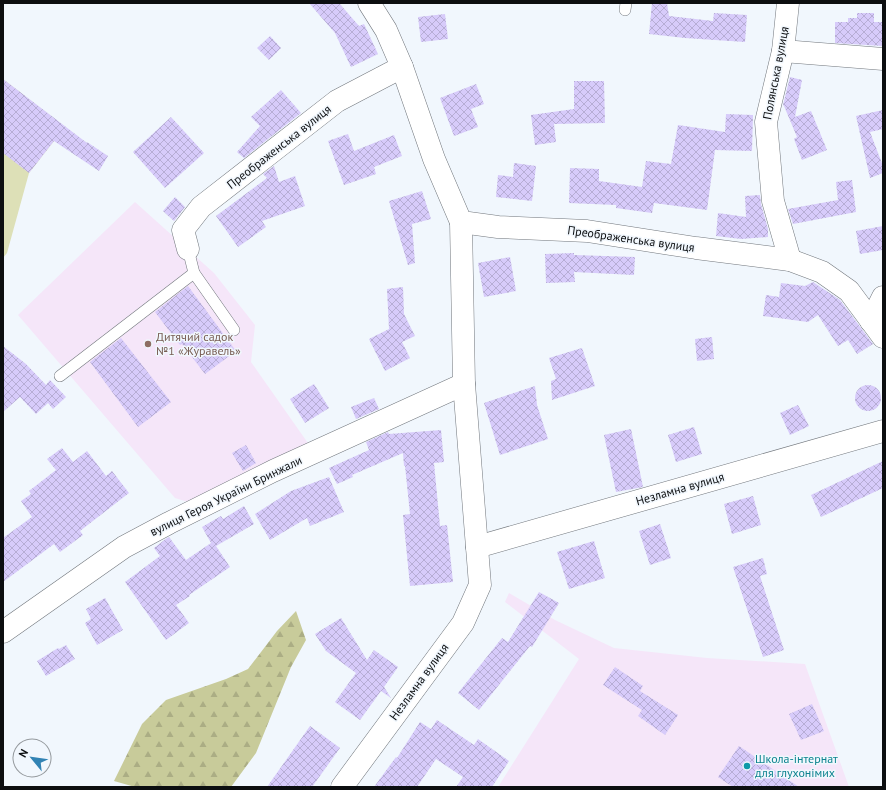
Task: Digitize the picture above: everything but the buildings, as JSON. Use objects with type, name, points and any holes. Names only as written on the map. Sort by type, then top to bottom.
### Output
[{"type":"street","points":[[369,3],[386,30],[402,67],[434,159],[461,222]]},
{"type":"street","name":"Полянська вулиця","points":[[788,3],[782,51],[766,122],[773,201],[790,260]]},
{"type":"street","points":[[782,51],[883,59]]},
{"type":"street","name":"Преображенська вулиця","points":[[188,249],[183,230],[201,207],[337,101],[402,67]]},
{"type":"street","name":"Преображенська вулиця","points":[[461,222],[498,228],[587,231],[696,248],[790,260],[822,272],[848,291],[877,329]]},
{"type":"street","name":"Незламна вулиця","points":[[342,787],[463,623],[480,585],[464,384],[461,222]]},
{"type":"street","name":"Преображенська вулиця","points":[[877,329],[883,297]]},
{"type":"street","name":"вулиця Героя України Бринжали","points":[[3,632],[124,547],[150,533],[273,471],[464,384]]},
{"type":"street","name":"Незламна вулиця","points":[[477,547],[883,431]]},
{"type":"lane","points":[[188,249],[194,273],[234,330]]},
{"type":"lane","points":[[60,376],[194,273]]},
{"type":"shaded area","name":"Дитячий садок №1 «Журавель»","points":[[135,202],[214,273],[255,325],[251,362],[310,446],[191,503],[175,498],[18,315]]},
{"type":"shaded area","points":[[509,593],[555,620],[614,648],[707,658],[805,664],[849,787],[498,787],[579,659],[505,602]]},
{"type":"green space","points":[[3,79],[65,127],[29,173],[7,253],[3,258]]},
{"type":"green space","points":[[296,611],[306,640],[291,667],[256,753],[231,787],[135,787],[114,781],[142,724],[166,700],[226,679],[248,669],[277,631]]},
{"type":"place","name":"Дитячий садок №1 «Журавель»","points":[[148,344]]},
{"type":"place","name":"Школа-інтернат для глухонімих","points":[[747,766]]}]
